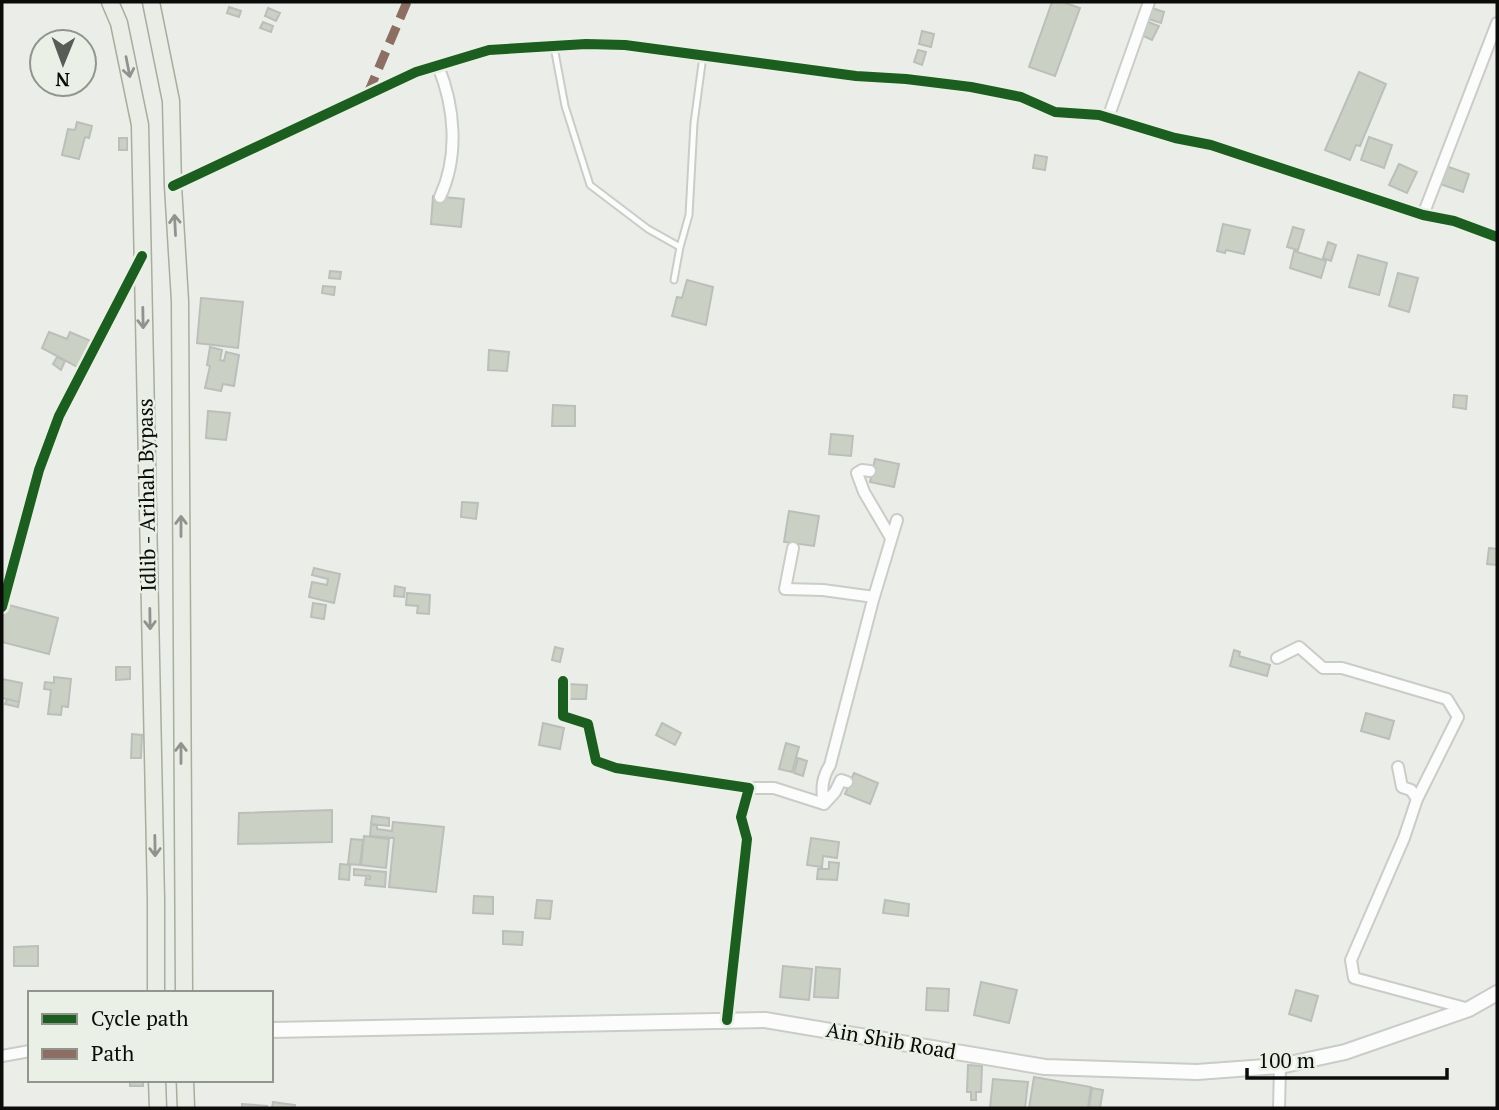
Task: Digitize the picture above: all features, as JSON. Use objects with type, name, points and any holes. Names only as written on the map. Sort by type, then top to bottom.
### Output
[{"type":"main road","name":"Idlib - Arihah Bypass","points":[[110,2],[119,23],[140,125],[156,991]]},
{"type":"main road","name":"Idlib - Arihah Bypass","points":[[151,2],[171,101],[180,301],[184,991]]},
{"type":"main road","points":[[156,900],[182,901]]},
{"type":"main road","name":"Ain Shib Road","points":[[273,1030],[765,1020],[1045,1068],[1197,1072],[1280,1066],[1345,1052],[1469,1009],[1497,993]]},
{"type":"main road","points":[[157,1082],[158,1108]]},
{"type":"main road","points":[[185,1082],[186,1108]]},
{"type":"street","points":[[1108,118],[1149,2]]},
{"type":"street","points":[[1423,215],[1497,23]]},
{"type":"street","points":[[173,186],[416,72],[489,50],[586,44],[625,45],[856,76],[971,87],[1021,97],[1055,112],[1099,115],[1175,138],[1211,145],[1497,237]]},
{"type":"street","points":[[438,66],[450,106],[452,161],[440,197]]},
{"type":"street","points":[[2,607],[6,573],[59,416],[142,256]]},
{"type":"street","points":[[870,471],[862,470],[857,473],[864,492],[891,538]]},
{"type":"street","points":[[824,804],[824,775],[830,765],[897,520]]},
{"type":"street","points":[[793,548],[785,589],[823,590],[874,597]]},
{"type":"street","points":[[1277,658],[1299,647],[1323,668],[1342,668],[1447,699],[1458,717],[1417,799],[1404,838],[1351,960],[1354,978],[1469,1009]]},
{"type":"street","points":[[563,681],[563,716],[588,724],[596,761],[616,768],[749,788],[774,788],[824,804]]},
{"type":"street","points":[[1398,767],[1402,787],[1411,790],[1417,799]]},
{"type":"street","points":[[824,804],[841,780],[847,782]]},
{"type":"street","points":[[727,1020],[747,839],[741,817],[749,788]]},
{"type":"street","points":[[2,1056],[26,1052]]},
{"type":"street","points":[[1279,1108],[1280,1066]]},
{"type":"lane","points":[[554,47],[565,106],[590,185],[648,229],[680,247]]},
{"type":"lane","points":[[674,280],[689,215],[694,123],[704,55]]},
{"type":"building","points":[[1052,2],[1063,2],[1080,8],[1055,76],[1029,67]]},
{"type":"building","points":[[229,7],[241,11],[239,17],[227,13]]},
{"type":"building","points":[[1149,7],[1164,12],[1161,23],[1146,18]]},
{"type":"building","points":[[268,8],[280,13],[276,21],[265,16]]},
{"type":"building","points":[[1146,21],[1159,26],[1152,40],[1139,34]]},
{"type":"building","points":[[263,22],[273,26],[271,32],[260,28]]},
{"type":"building","points":[[922,31],[934,34],[931,47],[919,44]]},
{"type":"building","points":[[918,50],[926,52],[922,65],[914,62]]},
{"type":"building","points":[[1359,72],[1386,84],[1360,146],[1356,145],[1350,160],[1325,150]]},
{"type":"building","points":[[77,122],[92,126],[89,138],[85,137],[79,159],[62,155],[68,129],[75,130]]},
{"type":"building","points":[[1369,137],[1392,145],[1384,168],[1361,160]]},
{"type":"building","points":[[119,138],[127,138],[127,150],[119,150]]},
{"type":"building","points":[[1035,155],[1047,157],[1045,170],[1033,168]]},
{"type":"building","points":[[1399,164],[1417,172],[1407,193],[1389,185]]},
{"type":"building","points":[[1446,166],[1469,174],[1463,192],[1440,184]]},
{"type":"building","points":[[433,196],[464,199],[461,227],[431,224]]},
{"type":"building","points":[[1223,224],[1250,230],[1244,254],[1217,251]]},
{"type":"building","points":[[1293,227],[1304,230],[1298,250],[1287,247]]},
{"type":"building","points":[[1328,242],[1336,245],[1331,261],[1323,258]]},
{"type":"building","points":[[1294,251],[1326,261],[1321,278],[1290,268]]},
{"type":"building","points":[[1358,255],[1387,263],[1379,295],[1349,287]]},
{"type":"building","points":[[330,271],[341,272],[340,279],[329,278]]},
{"type":"building","points":[[1398,273],[1418,278],[1409,312],[1389,306]]},
{"type":"building","points":[[687,280],[713,287],[706,325],[672,316],[677,297],[682,298]]},
{"type":"building","points":[[323,286],[335,287],[334,295],[322,293]]},
{"type":"building","points":[[201,298],[243,302],[238,348],[197,343]]},
{"type":"building","points":[[49,332],[67,339],[70,332],[93,342],[79,368],[42,348]]},
{"type":"building","points":[[210,347],[222,350],[220,360],[224,361],[226,352],[239,355],[234,386],[223,384],[221,391],[205,388],[210,366],[207,365]]},
{"type":"building","points":[[489,350],[509,352],[507,371],[488,370]]},
{"type":"building","points":[[57,357],[65,361],[61,370],[53,364]]},
{"type":"building","points":[[1454,395],[1467,396],[1466,409],[1453,407]]},
{"type":"building","points":[[553,405],[575,406],[575,426],[552,426]]},
{"type":"building","points":[[208,411],[230,413],[226,440],[206,438]]},
{"type":"building","points":[[831,434],[853,436],[851,456],[829,454]]},
{"type":"building","points":[[875,459],[899,464],[894,487],[870,482]]},
{"type":"building","points":[[462,502],[478,503],[476,519],[461,517]]},
{"type":"building","points":[[789,511],[819,516],[814,546],[784,542]]},
{"type":"building","points":[[1489,548],[1497,549],[1497,565],[1487,564]]},
{"type":"building","points":[[314,568],[340,574],[334,603],[309,597],[312,582],[327,585],[328,579],[312,575]]},
{"type":"building","points":[[395,586],[405,588],[404,597],[394,596]]},
{"type":"building","points":[[407,593],[430,595],[429,614],[417,613],[418,606],[406,605]]},
{"type":"building","points":[[313,603],[326,605],[324,619],[311,617]]},
{"type":"building","points":[[5,604],[58,618],[49,654],[2,642]]},
{"type":"building","points":[[555,647],[563,649],[560,662],[552,660]]},
{"type":"building","points":[[1234,650],[1240,652],[1239,656],[1270,665],[1267,676],[1230,666]]},
{"type":"building","points":[[116,667],[130,667],[130,679],[116,680]]},
{"type":"building","points":[[54,677],[71,679],[68,707],[62,706],[61,715],[48,714],[51,690],[44,689],[45,682],[54,683]]},
{"type":"building","points":[[2,679],[22,683],[19,702],[2,698]]},
{"type":"building","points":[[567,684],[587,685],[586,699],[567,699]]},
{"type":"building","points":[[7,699],[19,702],[18,707],[5,704]]},
{"type":"building","points":[[1366,713],[1394,721],[1389,739],[1361,731]]},
{"type":"building","points":[[543,723],[564,728],[560,749],[539,745]]},
{"type":"building","points":[[662,723],[681,733],[675,745],[656,735]]},
{"type":"building","points":[[132,734],[142,735],[141,758],[131,758]]},
{"type":"building","points":[[786,743],[799,747],[792,772],[779,769]]},
{"type":"building","points":[[798,758],[807,761],[803,776],[794,773]]},
{"type":"building","points":[[854,773],[878,783],[870,804],[845,794]]},
{"type":"building","points":[[332,810],[332,842],[238,844],[239,813]]},
{"type":"building","points":[[372,816],[389,818],[389,826],[371,824]]},
{"type":"building","points":[[393,822],[444,827],[436,892],[389,887],[394,838],[370,836],[371,825],[377,825],[377,829],[392,831]]},
{"type":"building","points":[[364,836],[389,839],[386,868],[361,865]]},
{"type":"building","points":[[811,838],[839,842],[837,858],[823,856],[822,867],[807,865]]},
{"type":"building","points":[[351,839],[363,840],[360,865],[348,864]]},
{"type":"building","points":[[829,862],[839,863],[837,880],[817,879],[818,869],[829,869]]},
{"type":"building","points":[[340,864],[350,865],[349,880],[339,879]]},
{"type":"building","points":[[354,869],[386,872],[385,887],[365,885],[366,878],[370,879],[370,876],[354,875]]},
{"type":"building","points":[[474,896],[493,897],[493,914],[473,913]]},
{"type":"building","points":[[537,900],[552,901],[550,919],[535,918]]},
{"type":"building","points":[[885,900],[909,904],[908,916],[883,913]]},
{"type":"building","points":[[503,931],[523,932],[522,945],[503,944]]},
{"type":"building","points":[[38,946],[38,966],[14,966],[14,947]]},
{"type":"building","points":[[783,966],[812,969],[809,1000],[780,997]]},
{"type":"building","points":[[816,967],[840,969],[838,998],[814,997]]},
{"type":"building","points":[[981,982],[1017,990],[1009,1023],[974,1015]]},
{"type":"building","points":[[927,988],[949,989],[948,1011],[926,1010]]},
{"type":"building","points":[[1296,990],[1318,996],[1311,1021],[1289,1014]]},
{"type":"building","points":[[968,1065],[982,1066],[981,1092],[976,1092],[976,1100],[971,1100],[971,1092],[967,1092]]},
{"type":"building","points":[[1034,1077],[1091,1087],[1088,1108],[1029,1108]]},
{"type":"building","points":[[993,1079],[1028,1082],[1025,1108],[990,1108]]},
{"type":"building","points":[[130,1082],[143,1082],[143,1086],[130,1086]]},
{"type":"building","points":[[1092,1088],[1103,1090],[1100,1108],[1089,1107]]},
{"type":"building","points":[[273,1102],[295,1105],[294,1108],[272,1108]]},
{"type":"building","points":[[242,1104],[267,1106],[267,1108],[242,1108]]},
{"type":"marked path","points":[[368,93],[407,2]]},
{"type":"cycle path","points":[[173,186],[416,72],[489,50],[586,44],[625,45],[856,76],[971,87],[1021,97],[1055,112],[1099,115],[1175,138],[1211,145],[1497,237]]},
{"type":"cycle path","points":[[2,607],[39,470],[59,416],[142,256]]},
{"type":"cycle path","points":[[563,681],[563,716],[588,724],[596,761],[616,768],[749,788],[741,817],[747,839],[727,1020]]}]
